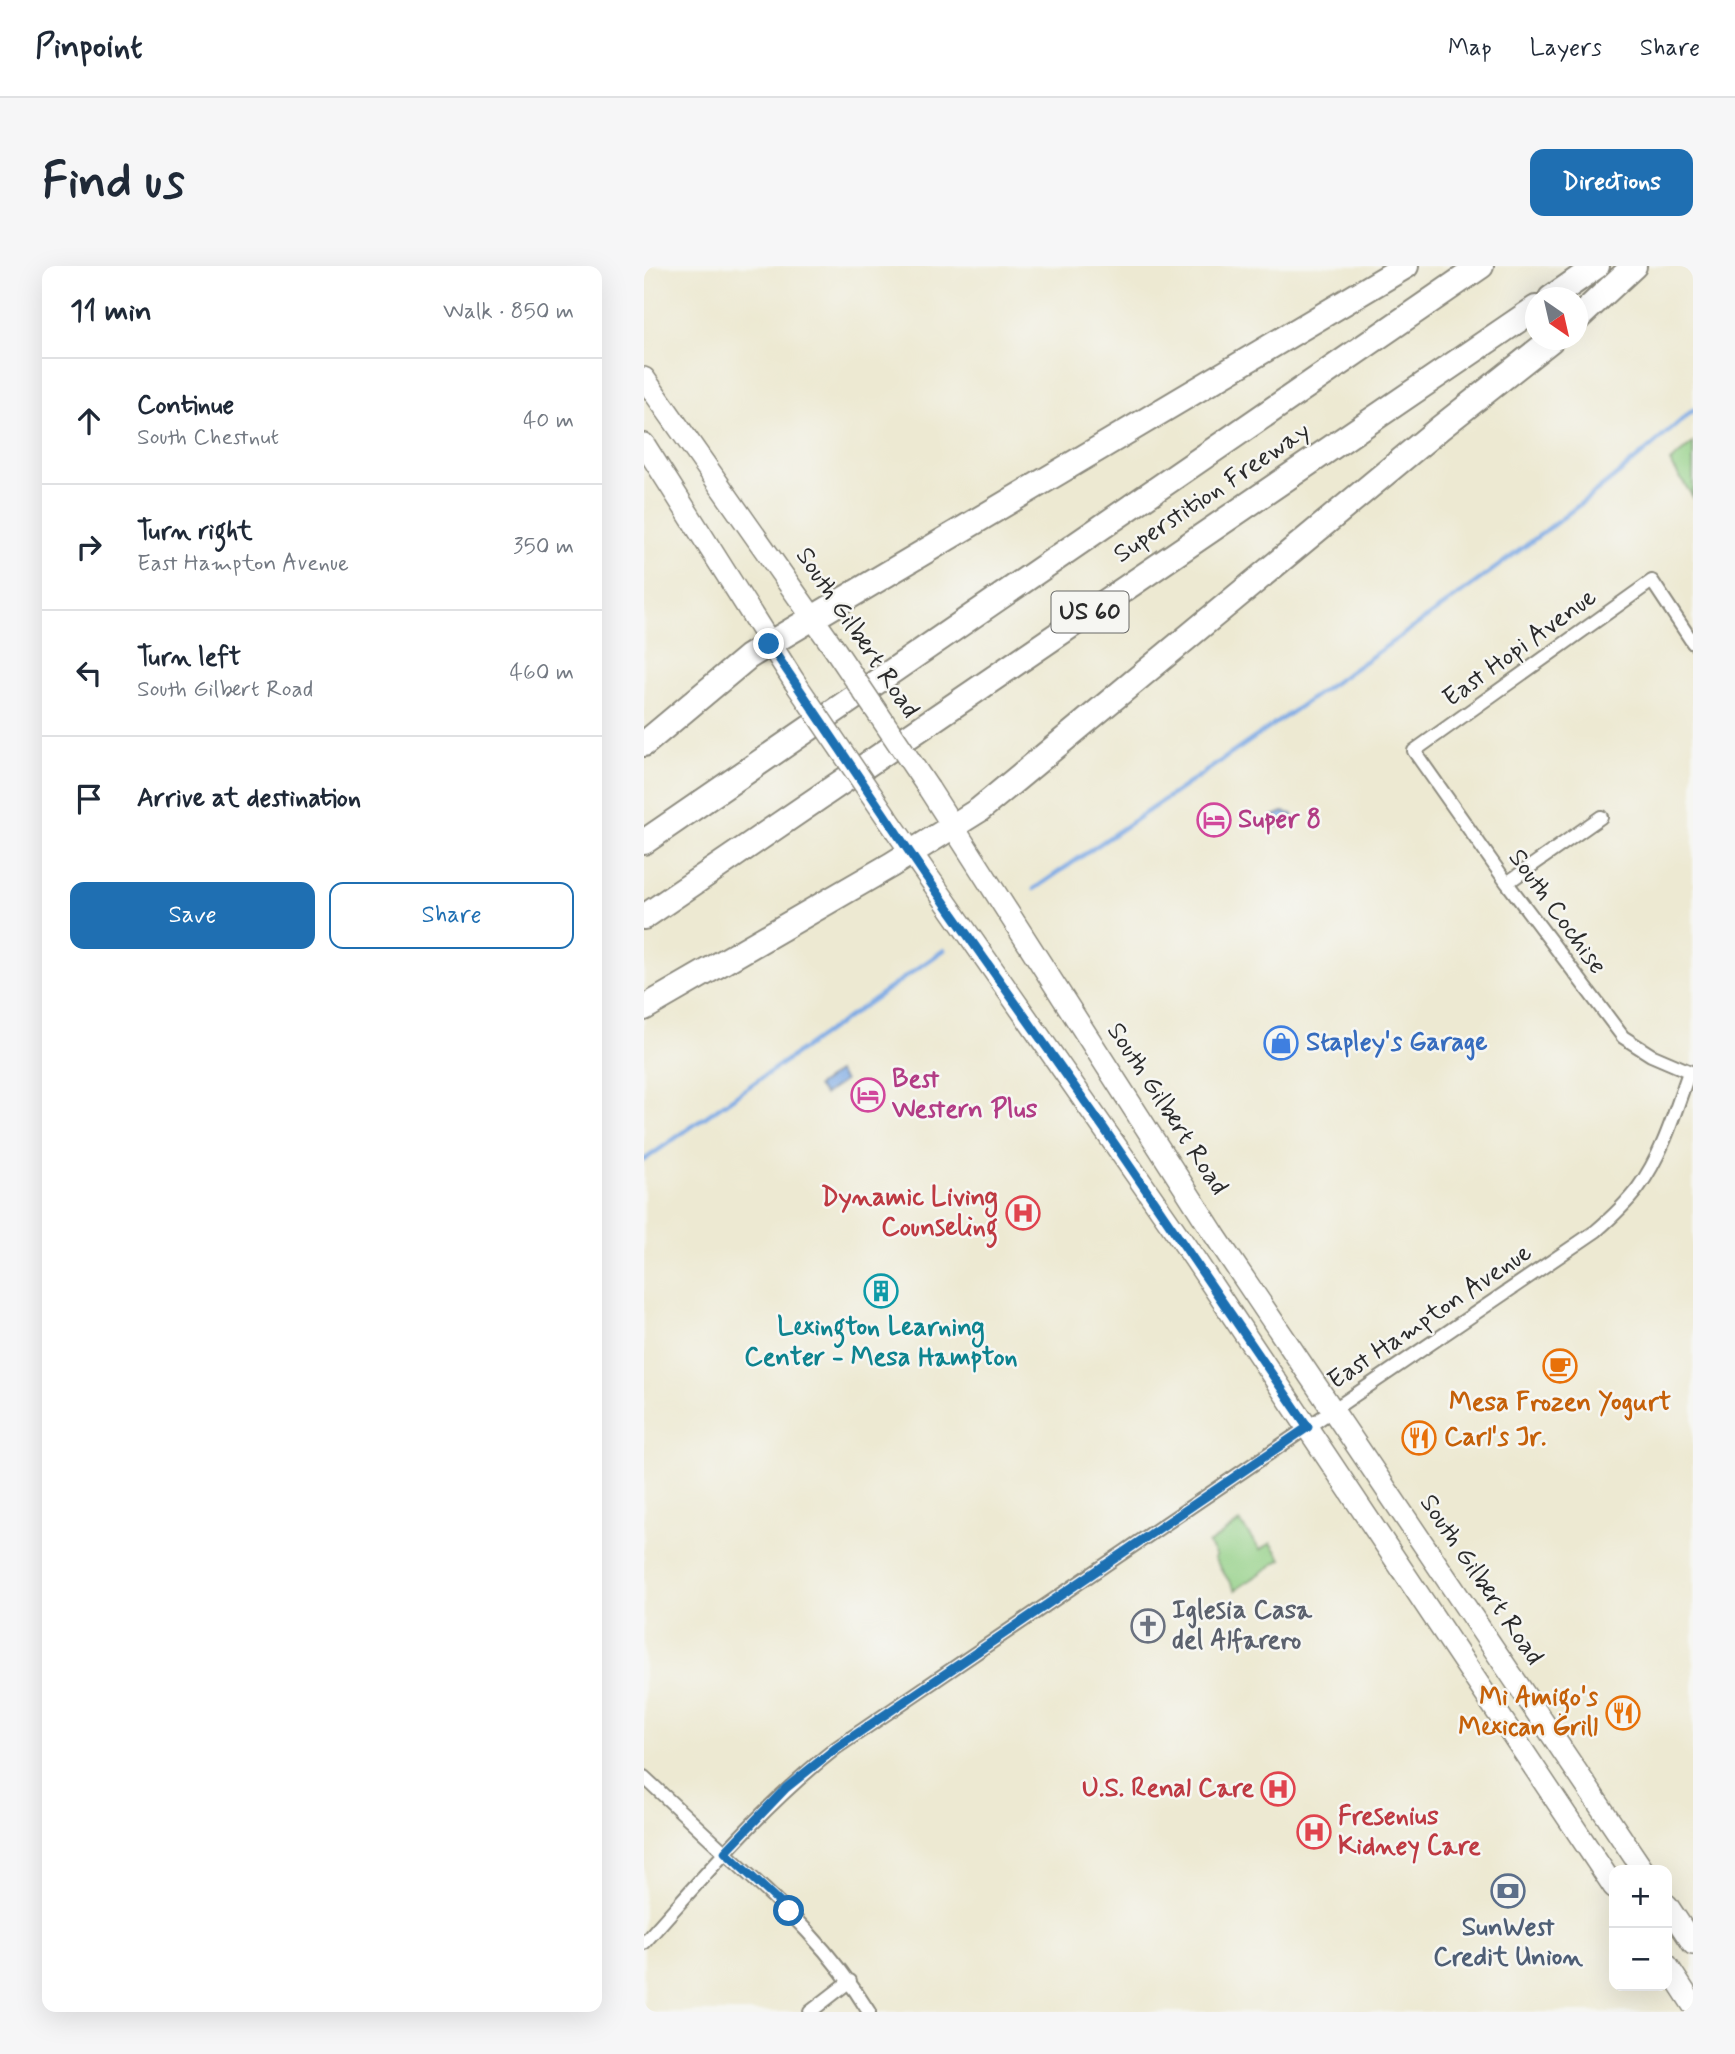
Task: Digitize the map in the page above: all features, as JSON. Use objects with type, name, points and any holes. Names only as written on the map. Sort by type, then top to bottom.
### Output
[{"type":"highway","points":[[644,744],[748,657],[1406,266]]},
{"type":"highway","name":"Superstition Freeway","points":[[644,842],[1481,266]]},
{"type":"highway","points":[[1566,287],[1597,266]]},
{"type":"highway","points":[[1588,308],[1634,266]]},
{"type":"highway","name":"Superstition Freeway","points":[[644,917],[1525,315]]},
{"type":"highway","points":[[644,1008],[979,810],[1429,437],[1538,350]]},
{"type":"main road","name":"South Gilbert Road","points":[[644,378],[813,617],[929,789],[1188,1193],[1640,1865]]},
{"type":"main road","points":[[644,444],[769,644],[910,853],[1103,1127],[1308,1427],[1609,1878]]},
{"type":"main road","points":[[1672,1912],[1693,1944]]},
{"type":"main road","points":[[1672,1973],[1693,2005]]},
{"type":"street","name":"East Hopi Avenue","points":[[1414,751],[1652,581],[1693,643]]},
{"type":"street","name":"South Cochise","points":[[1414,751],[1507,883],[1623,1037],[1651,1055],[1691,1073]]},
{"type":"street","points":[[1507,883],[1601,817]]},
{"type":"street","name":"East Hampton Avenue","points":[[644,1943],[786,1788],[836,1748],[1578,1244],[1617,1212],[1640,1186],[1653,1163],[1691,1073]]},
{"type":"street","points":[[644,1777],[823,1947],[850,1981],[869,2012]]},
{"type":"street","points":[[810,2012],[850,1981]]},
{"type":"green space","points":[[1693,443],[1693,497],[1670,462]]},
{"type":"green space","points":[[1240,1522],[1260,1550],[1271,1543],[1282,1559],[1235,1590],[1208,1544]]},
{"type":"water","points":[[1283,812],[1293,814],[1294,823],[1289,827],[1274,827],[1270,821],[1271,817]]},
{"type":"water","points":[[838,1072],[844,1081],[824,1095],[817,1086]]},
{"type":"waterway","points":[[1034,889],[1313,698],[1479,580],[1588,498],[1693,410]]},
{"type":"waterway","points":[[644,1160],[944,950]]},
{"type":"place","name":"Super 8","points":[[1214,820]]},
{"type":"place","name":"Stapley's Garage","points":[[1281,1043]]},
{"type":"place","name":"Best Western Plus","points":[[868,1095]]},
{"type":"place","name":"Dynamic Living Counseling","points":[[1023,1213]]},
{"type":"place","name":"Lexington Learning Center - Mesa Hampton","points":[[881,1291]]},
{"type":"place","name":"Mesa Frozen Yogurt","points":[[1560,1366]]},
{"type":"place","name":"Carl's Jr.","points":[[1419,1438]]},
{"type":"place","name":"Iglesia Casa del Alfarero","points":[[1148,1626]]},
{"type":"place","name":"Mi Amigo's Mexican Grill","points":[[1623,1713]]},
{"type":"place","name":"U.S. Renal Care","points":[[1278,1789]]},
{"type":"place","name":"Fresenius Kidney Care","points":[[1314,1832]]},
{"type":"place","name":"SunWest Credit Union","points":[[1508,1891]]},
{"type":"route","points":[[769,644],[925,875],[1103,1127],[1308,1427],[836,1748],[786,1788],[725,1852],[789,1911]]}]
